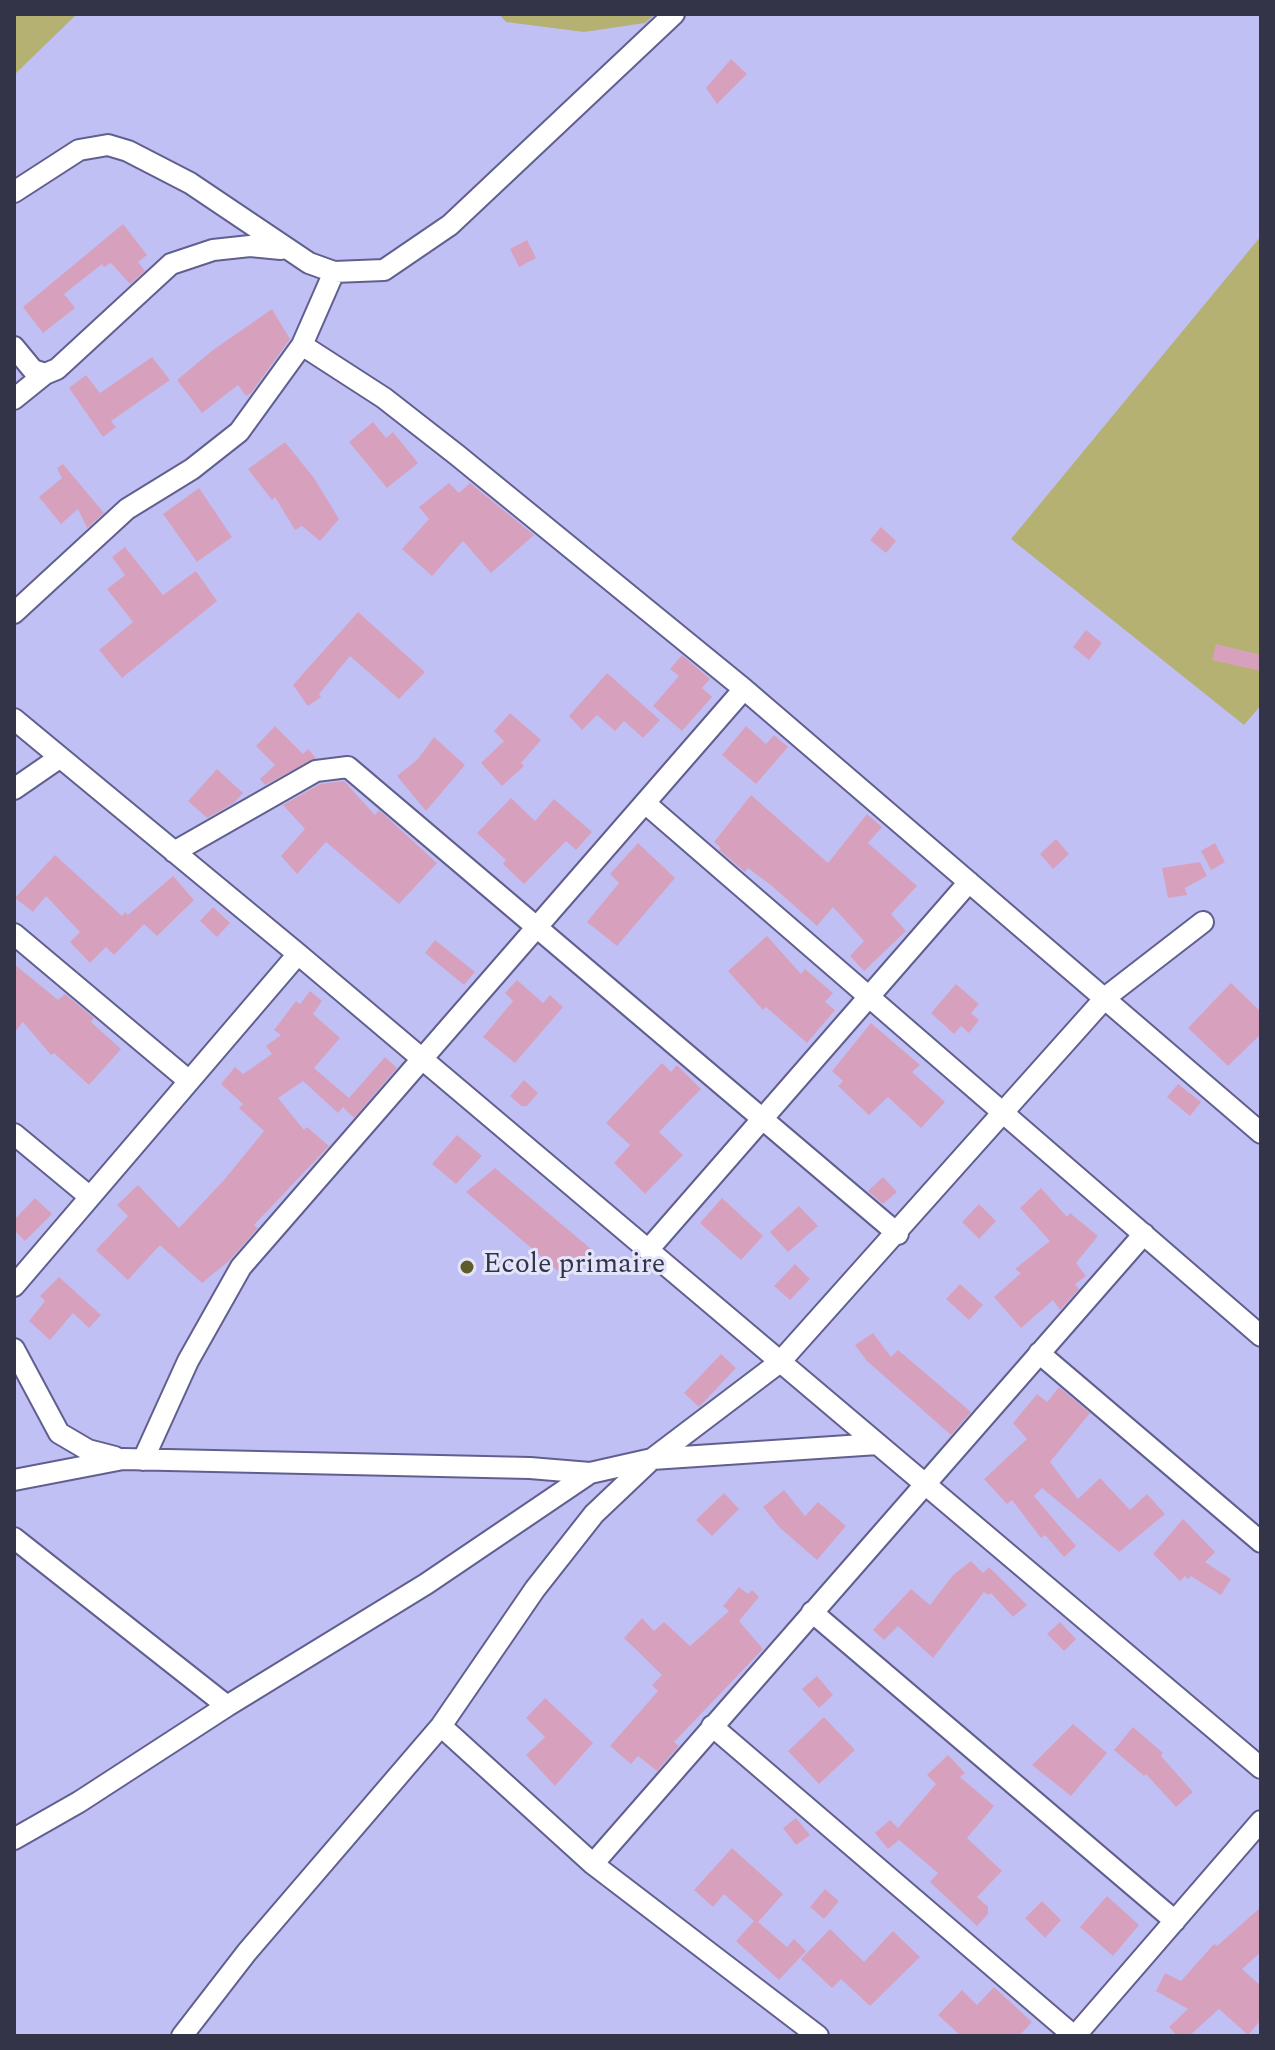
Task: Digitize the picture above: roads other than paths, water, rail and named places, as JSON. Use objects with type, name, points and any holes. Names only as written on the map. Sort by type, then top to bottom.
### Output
[{"type":"street","points":[[14,192],[79,150],[108,145],[128,151],[190,183],[285,249],[334,272],[384,270],[450,225],[674,14]]},
{"type":"street","points":[[14,399],[45,374],[57,369],[171,264],[213,250],[250,246],[285,249]]},
{"type":"street","points":[[14,613],[127,509],[192,469],[239,432],[302,345],[334,272]]},
{"type":"street","points":[[302,345],[384,398],[744,689],[1261,1133]]},
{"type":"street","points":[[14,347],[33,370],[45,374]]},
{"type":"street","points":[[133,1459],[241,1267],[744,689]]},
{"type":"street","points":[[14,719],[298,954],[1261,1768]]},
{"type":"street","points":[[14,789],[59,758]]},
{"type":"street","points":[[174,852],[316,771],[348,767],[898,1234]]},
{"type":"street","points":[[645,803],[1261,1336]]},
{"type":"street","points":[[648,1250],[969,882]]},
{"type":"street","points":[[182,2036],[247,1952],[441,1726],[567,1546],[594,1514],[652,1459],[780,1362],[898,1234],[1106,997],[1203,922]]},
{"type":"street","points":[[14,934],[189,1081]]},
{"type":"street","points":[[14,1286],[298,954]]},
{"type":"street","points":[[14,1134],[90,1197]]},
{"type":"street","points":[[593,1864],[1144,1234]]},
{"type":"street","points":[[14,1349],[59,1433],[88,1450],[133,1459],[530,1468],[590,1473],[652,1459],[878,1444]]},
{"type":"street","points":[[1039,1353],[1261,1542]]},
{"type":"street","points":[[14,1480],[133,1459]]},
{"type":"street","points":[[14,1839],[79,1802],[227,1706],[426,1584],[590,1473]]},
{"type":"street","points":[[14,1538],[227,1706]]},
{"type":"street","points":[[812,1612],[1175,1921]]},
{"type":"street","points":[[441,1726],[593,1864],[818,2036]]},
{"type":"street","points":[[712,1726],[1074,2036],[1261,1821]]},
{"type":"place","name":"Ecole primaire","points":[[467,1267]]}]
